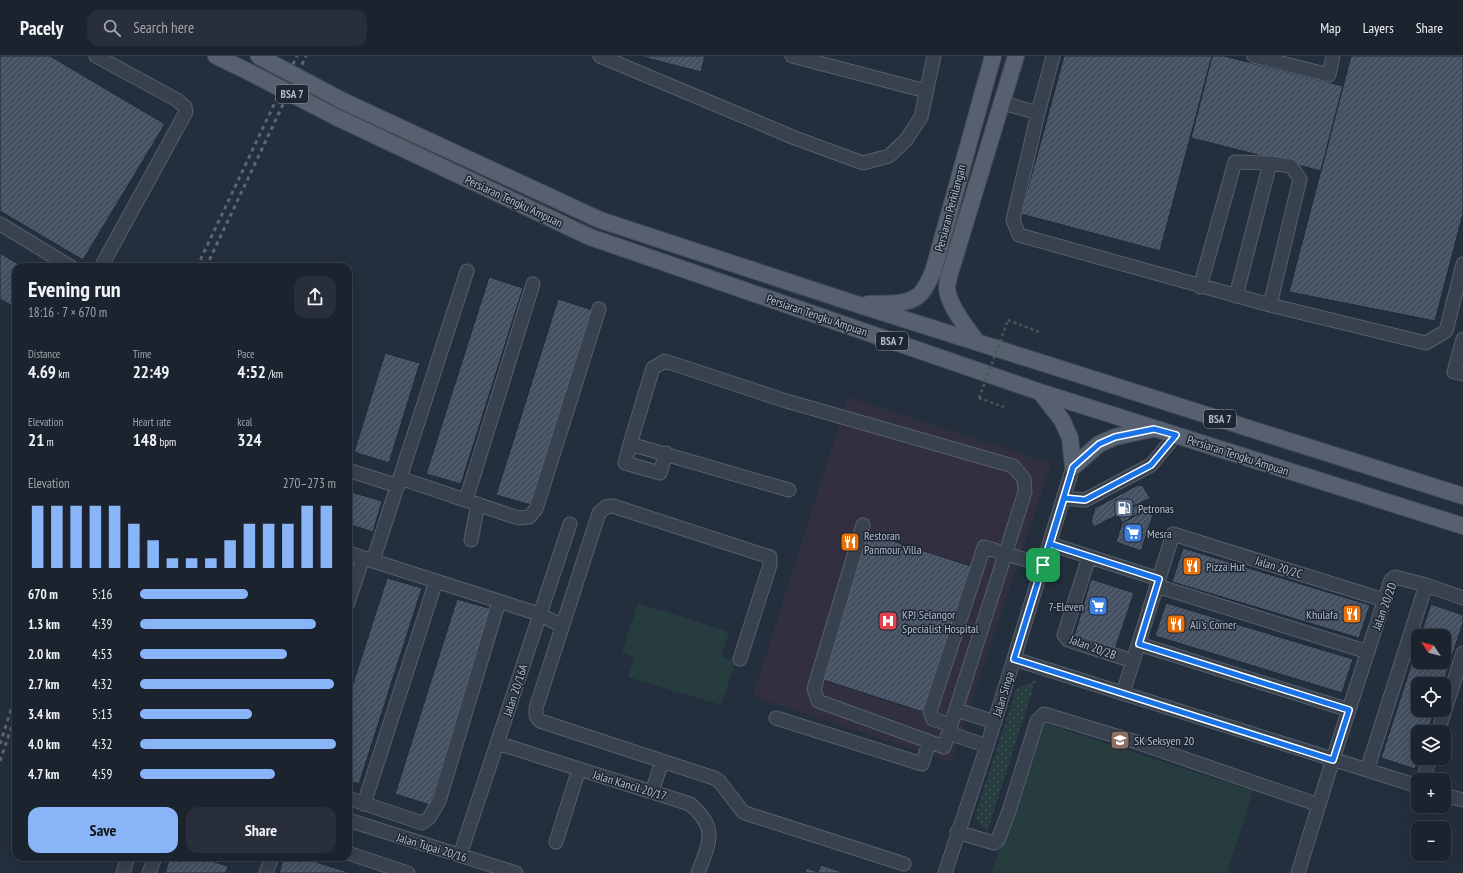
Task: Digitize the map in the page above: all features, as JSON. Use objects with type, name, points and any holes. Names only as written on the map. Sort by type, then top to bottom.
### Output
[{"type":"main road","name":"Persiaran Tengku Ampuan","points":[[216,56],[336,117],[590,237],[1040,392],[1463,526]]},
{"type":"main road","name":"Persiaran Tengku Ampuan","points":[[258,56],[345,102],[600,220],[856,304],[1463,496]]},
{"type":"main road","name":"Persiaran Perkilangan","points":[[856,304],[903,302],[918,296],[926,286],[933,272],[992,56]]},
{"type":"main road","points":[[977,342],[950,300],[947,288],[950,273],[1016,56]]},
{"type":"main road","points":[[1040,392],[1062,420],[1068,432],[1073,467]]},
{"type":"main road","points":[[1073,467],[1099,444],[1115,437],[1154,429]]},
{"type":"street","points":[[96,56],[177,100],[185,107],[186,112],[102,263]]},
{"type":"street","points":[[600,56],[795,138],[863,163],[889,156],[906,140],[921,117],[934,56]]},
{"type":"street","points":[[792,56],[926,91]]},
{"type":"street","points":[[1053,56],[1013,220],[1019,235],[1200,287],[1426,343],[1446,331],[1463,264]]},
{"type":"street","points":[[1254,56],[1328,75],[1333,56]]},
{"type":"street","points":[[1002,104],[1038,113]]},
{"type":"street","points":[[1200,287],[1234,162],[1270,163],[1291,166],[1300,179],[1270,305]]},
{"type":"street","points":[[1236,296],[1270,163]]},
{"type":"street","points":[[0,224],[64,263]]},
{"type":"street","points":[[352,594],[399,482],[467,271]]},
{"type":"street","points":[[470,540],[472,502],[533,284]]},
{"type":"street","points":[[352,471],[472,502],[518,518],[528,517],[536,509],[599,309]]},
{"type":"street","points":[[1463,340],[1454,372],[1463,374]]},
{"type":"street","points":[[666,453],[660,473],[625,463],[653,368],[665,361],[783,400],[1013,466],[1024,479],[1024,492],[957,710],[944,747],[929,743],[818,701],[814,689],[863,525]]},
{"type":"street","points":[[1064,498],[1085,500],[1151,465],[1176,435]]},
{"type":"street","points":[[630,444],[666,453],[789,490]]},
{"type":"street","name":"Jalan Singa","points":[[944,873],[995,722],[1073,467]]},
{"type":"street","points":[[740,659],[770,565],[770,557],[613,506],[606,507],[599,513],[536,708],[536,716],[540,721],[714,778],[720,782],[743,812],[904,864]]},
{"type":"street","name":"Jalan 20/16A","points":[[460,855],[570,524]]},
{"type":"street","name":"Jalan 20/2C","points":[[1158,582],[1173,534],[1384,600]]},
{"type":"street","points":[[1050,544],[1158,582],[1368,652]]},
{"type":"street","points":[[987,746],[950,729],[933,719],[930,711],[984,547],[1043,565]]},
{"type":"street","points":[[352,554],[539,614],[562,626]]},
{"type":"street","name":"Jalan 20/2B","points":[[1089,557],[1064,635],[1068,640],[1133,661]]},
{"type":"street","name":"Jalan 20/2D","points":[[1298,873],[1392,578],[1395,577],[1426,585]]},
{"type":"street","points":[[364,804],[436,581]]},
{"type":"street","points":[[1123,693],[1158,582]]},
{"type":"street","points":[[1367,770],[1426,585],[1463,598]]},
{"type":"street","points":[[352,800],[422,823],[429,818],[439,801],[499,601]]},
{"type":"street","points":[[1139,644],[1349,710]]},
{"type":"street","points":[[1440,725],[1463,653]]},
{"type":"street","points":[[1014,659],[1411,784]]},
{"type":"street","points":[[957,710],[995,722]]},
{"type":"street","points":[[957,832],[994,843],[998,840],[1009,811],[1037,721],[1044,714],[1136,742],[1319,805]]},
{"type":"street","points":[[776,718],[922,764],[929,743]]},
{"type":"street","name":"Jalan Kancil 20/17","points":[[497,743],[690,804],[706,821],[710,838],[698,873]]},
{"type":"street","points":[[652,792],[662,761]]},
{"type":"street","points":[[556,842],[579,769]]},
{"type":"street","points":[[1451,796],[1463,800]]},
{"type":"street","name":"Jalan Tupai 20/16","points":[[352,821],[516,873]]},
{"type":"street","points":[[352,854],[408,873]]},
{"type":"street","points":[[123,873],[127,861]]},
{"type":"street","points":[[149,873],[154,861]]},
{"type":"street","points":[[266,873],[270,861]]},
{"type":"path","points":[[1004,407],[979,398],[1008,320],[1039,332]]},
{"type":"shaded area","name":"KPJ Selangor Specialist Hospital","points":[[848,397],[1051,464],[951,762],[753,696]]},
{"type":"green space","points":[[638,603],[729,632],[721,656],[736,662],[721,705],[628,677],[634,657],[622,652]]},
{"type":"green space","points":[[1036,680],[987,832],[975,817],[1016,689]]},
{"type":"green space","points":[[1041,722],[1253,791],[1227,873],[992,873]]},
{"type":"building","points":[[0,56],[50,56],[165,124],[83,260],[0,211]]},
{"type":"building","points":[[639,56],[705,56],[701,72]]},
{"type":"building","points":[[1064,56],[1212,56],[1160,251],[1021,214]]},
{"type":"building","points":[[1212,56],[1224,56],[1343,86],[1321,171],[1191,138]]},
{"type":"building","points":[[1351,56],[1463,56],[1463,214],[1435,321],[1289,292]]},
{"type":"building","points":[[0,253],[16,263],[12,263],[12,306],[0,299]]},
{"type":"building","points":[[489,277],[523,288],[461,484],[426,474]]},
{"type":"building","points":[[558,299],[593,310],[531,505],[496,495]]},
{"type":"building","points":[[385,353],[420,363],[389,463],[354,452]]},
{"type":"building","points":[[1138,485],[1143,486],[1150,498],[1094,527],[1091,521],[1095,508]]},
{"type":"building","points":[[352,492],[382,501],[373,532],[352,525]]},
{"type":"building","points":[[1137,504],[1142,512],[1122,523],[1118,515]]},
{"type":"building","name":"Mesra","points":[[1143,511],[1153,515],[1141,551],[1116,542],[1122,523]]},
{"type":"building","points":[[865,532],[974,567],[926,713],[817,678]]},
{"type":"building","points":[[1183,548],[1370,605],[1359,638],[1172,582]]},
{"type":"building","points":[[387,578],[422,588],[359,784],[352,782],[352,687]]},
{"type":"building","points":[[1091,579],[1134,593],[1115,649],[1074,637]]},
{"type":"building","points":[[457,599],[492,609],[430,805],[395,794]]},
{"type":"building","points":[[1166,603],[1353,659],[1342,693],[1155,636]]},
{"type":"building","points":[[1431,604],[1463,615],[1463,623],[1451,660],[1451,629],[1422,629]]},
{"type":"building","points":[[1411,666],[1411,669],[1448,669],[1445,677],[1411,677],[1411,717],[1432,717],[1430,725],[1411,725],[1411,765],[1416,765],[1415,769],[1381,758]]},
{"type":"building","points":[[169,861],[211,861],[228,866],[226,873],[165,873]]},
{"type":"building","points":[[283,861],[314,861],[351,873],[279,873]]},
{"type":"building","points":[[821,865],[842,872],[805,873],[806,868],[818,872]]},
{"type":"railway","points":[[199,263],[297,56]]},
{"type":"railway","points":[[208,263],[306,56]]},
{"type":"railway","points":[[0,744],[12,706]]},
{"type":"railway","points":[[0,761],[12,726]]},
{"type":"place","name":"Petronas","points":[[1124,508]]},
{"type":"place","name":"Mesra","points":[[1133,533]]},
{"type":"place","name":"Restoran Panmour Villa","points":[[850,542]]},
{"type":"place","name":"Pizza Hut","points":[[1192,566]]},
{"type":"place","name":"7-Eleven","points":[[1098,606]]},
{"type":"place","name":"Khulafa","points":[[1352,614]]},
{"type":"place","name":"KPJ Selangor Specialist Hospital","points":[[888,621]]},
{"type":"place","name":"Ali's Corner","points":[[1176,624]]},
{"type":"place","name":"SK Seksyen 20","points":[[1120,740]]},
{"type":"route","points":[[1154,429],[1176,435],[1151,465],[1085,500],[1064,498],[1050,544],[1159,579],[1139,644],[1349,710],[1333,760],[1014,659],[1043,565],[1073,467],[1099,444],[1115,437],[1154,429]]}]
